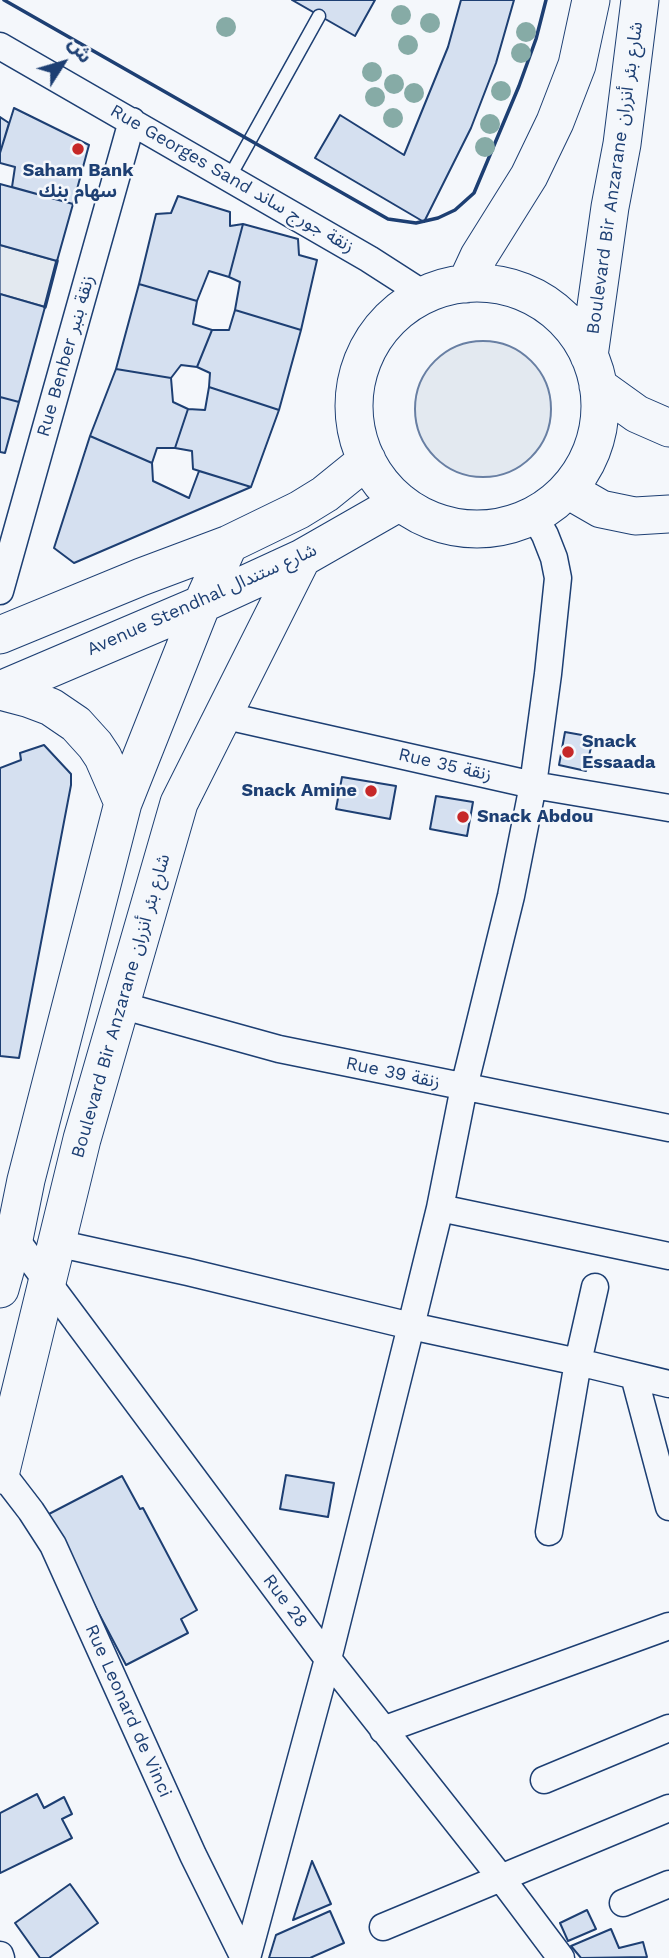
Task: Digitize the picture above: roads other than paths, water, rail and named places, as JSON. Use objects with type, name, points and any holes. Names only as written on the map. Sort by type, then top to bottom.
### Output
[{"type":"main road","points":[[466,284],[479,256],[529,176],[555,122],[577,65],[591,0]]},
{"type":"main road","name":"Boulevard Bir Anzarane شارع بئر أنزران","points":[[594,371],[610,207],[622,144],[640,0]]},
{"type":"main road","points":[[466,284],[503,286],[539,300],[568,324],[580,339],[594,371],[600,414],[595,441],[584,467],[568,489],[552,504],[534,516],[500,527],[466,529],[448,526],[431,520],[400,502],[382,483],[367,460],[358,433],[355,404],[357,384],[369,348],[380,331],[408,305],[425,295],[466,284]]},
{"type":"main road","points":[[594,371],[637,414],[669,428]]},
{"type":"main road","points":[[0,635],[229,544],[306,506],[367,460]]},
{"type":"main road","points":[[568,489],[601,509],[635,516],[669,514]]},
{"type":"main road","name":"Avenue Stendhal شارع ستندال","points":[[0,690],[302,558],[400,502]]},
{"type":"main road","points":[[0,1289],[7,1228],[26,1180],[123,803],[202,604],[229,544]]},
{"type":"main road","name":"Boulevard Bir Anzarane شارع بئر أنزران","points":[[0,1473],[82,1139],[179,803],[302,558]]},
{"type":"main road","points":[[0,690],[51,707],[76,724],[103,757],[123,803]]},
{"type":"street","name":"Rue Georges Sand زنقة جورج ساند","points":[[0,46],[369,259],[425,295]]},
{"type":"street","name":"Rue Benber زنقة بنبر","points":[[0,591],[132,121]]},
{"type":"street","points":[[246,1958],[328,1659],[440,1209],[464,1087],[511,896],[533,785],[558,578],[554,558],[534,516]]},
{"type":"street","name":"Rue 35 زنقة","points":[[222,715],[533,785],[669,808]]},
{"type":"street","name":"Rue 39 زنقة","points":[[120,1005],[279,1049],[669,1128]]},
{"type":"street","points":[[440,1209],[669,1256]]},
{"type":"street","name":"Rue 28","points":[[7,1228],[328,1659],[561,1958]]},
{"type":"street","points":[[56,1243],[669,1384]]},
{"type":"street","points":[[550,1532],[578,1362],[595,1287]]},
{"type":"street","points":[[634,1376],[669,1507]]},
{"type":"street","name":"Rue Leonard de Vinci","points":[[0,1473],[31,1511],[53,1545],[193,1855],[246,1958]]},
{"type":"street","points":[[383,1730],[669,1626]]},
{"type":"street","points":[[544,1780],[669,1728]]},
{"type":"street","points":[[383,1927],[669,1808]]},
{"type":"street","points":[[623,1903],[669,1884]]},
{"type":"lane","points":[[229,178],[319,16]]},
{"type":"place","name":"Saham Bank سهام بنك","points":[[78,149]]},
{"type":"place","name":"Snack Essaada","points":[[568,752]]},
{"type":"place","name":"Snack Amine","points":[[371,791]]},
{"type":"place","name":"Snack Abdou","points":[[463,817]]}]
